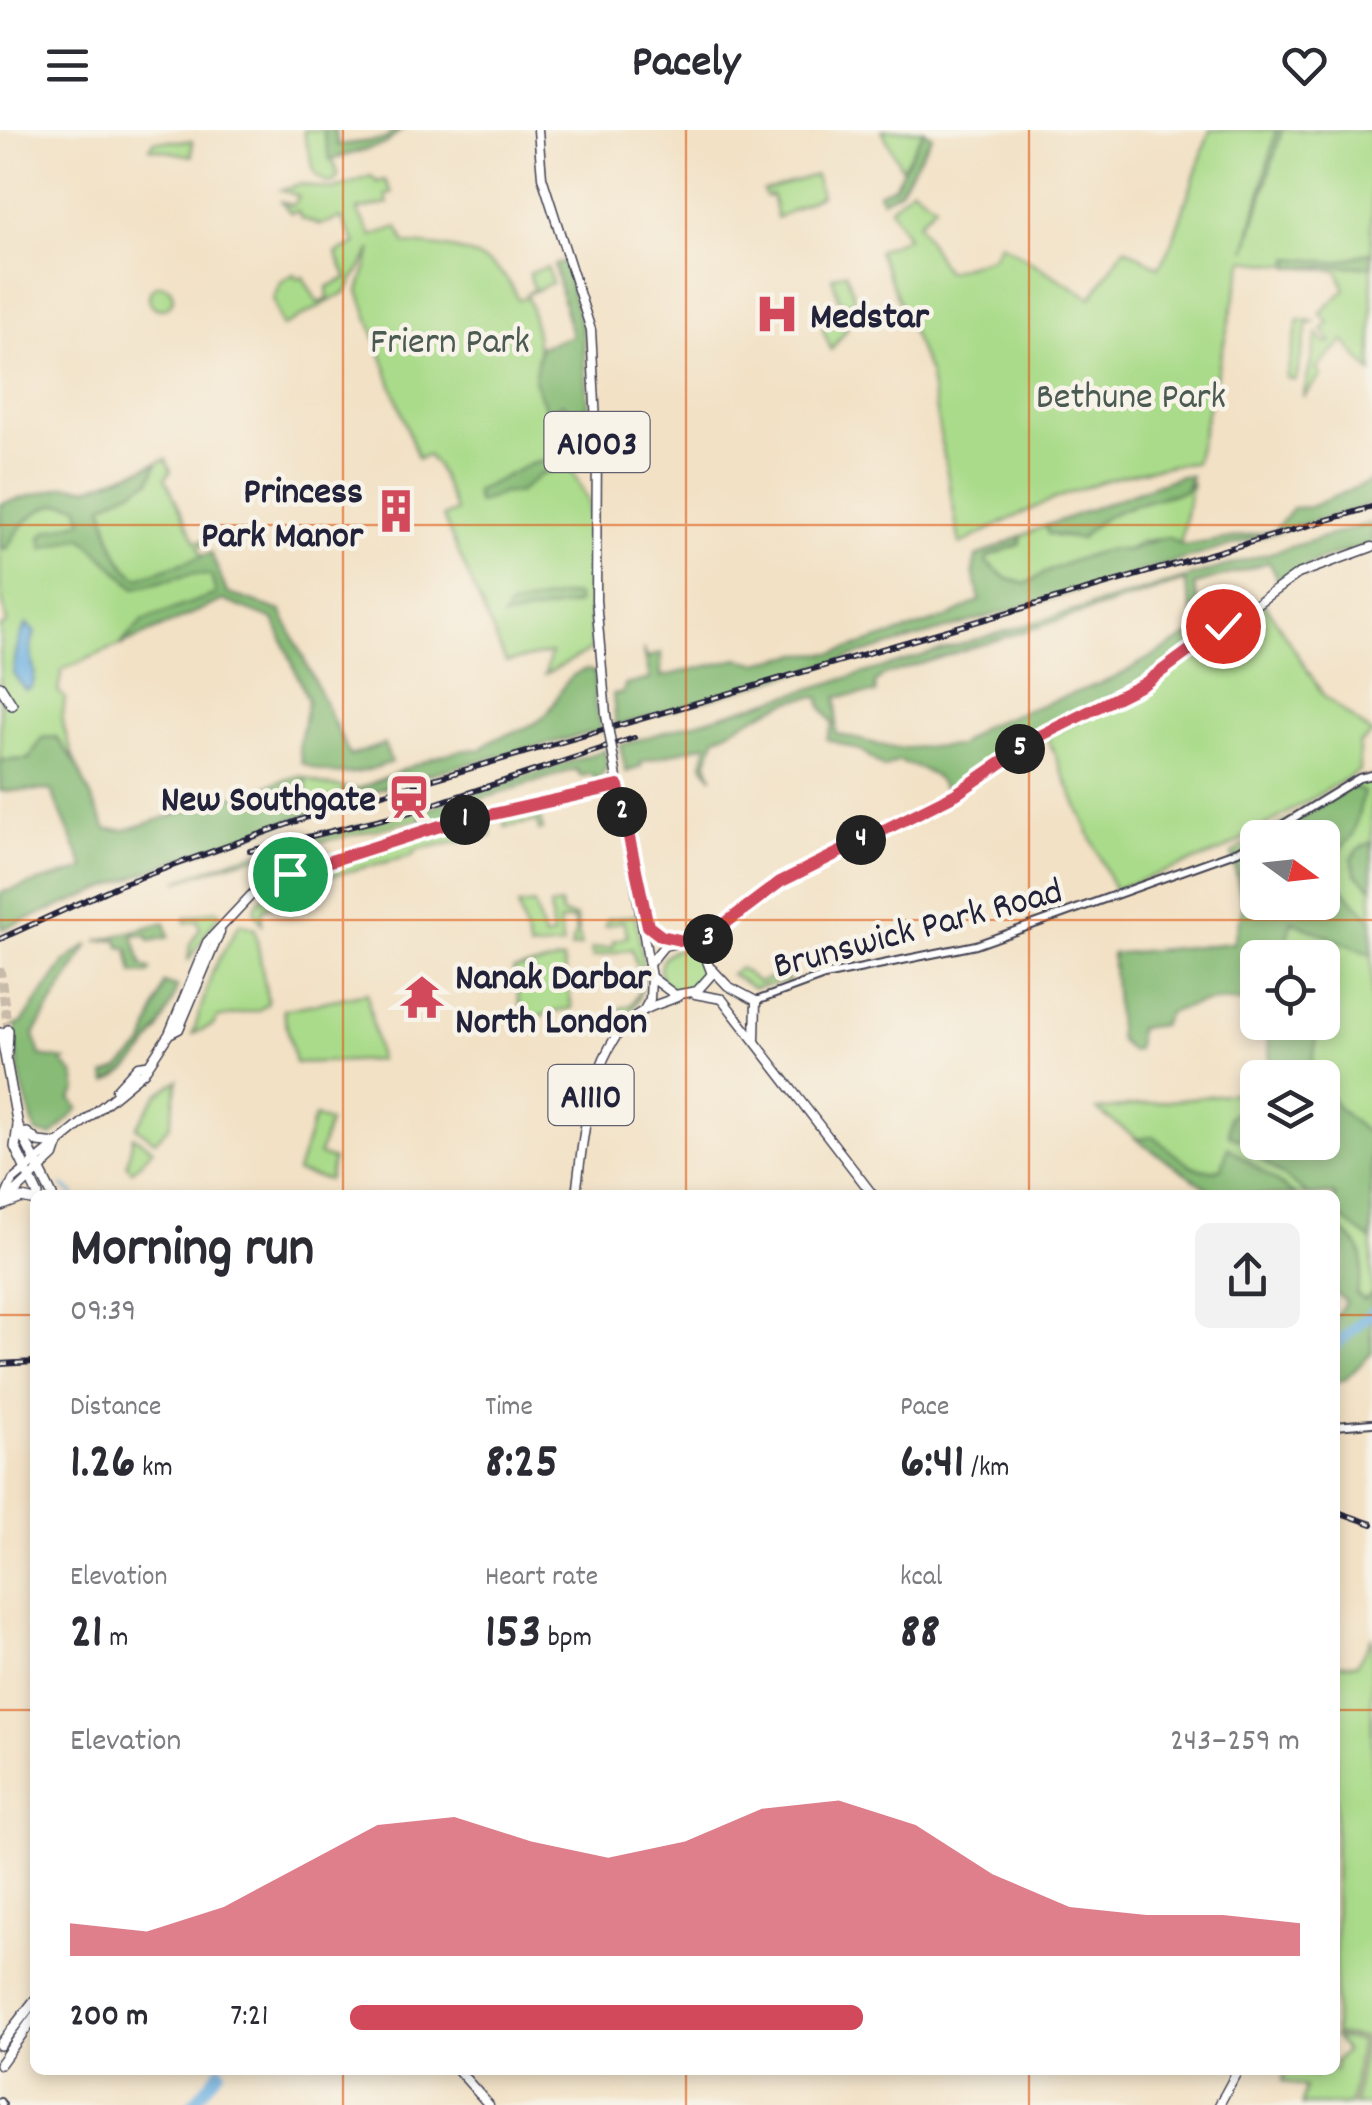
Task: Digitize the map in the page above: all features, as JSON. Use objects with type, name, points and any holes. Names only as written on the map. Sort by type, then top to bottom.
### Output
[{"type":"highway","points":[[0,686],[12,704]]},
{"type":"highway","points":[[5,1032],[20,1129],[32,1166],[49,1190]]},
{"type":"highway","points":[[20,1129],[38,1142],[58,1144]]},
{"type":"highway","points":[[32,1166],[33,1190]]},
{"type":"highway","points":[[1,1206],[30,1198]]},
{"type":"highway","points":[[0,2061],[30,2008]]},
{"type":"highway","points":[[5,2046],[30,2021]]},
{"type":"main road","name":"A1003","points":[[538,130],[542,177],[592,330],[597,441],[595,589],[606,715],[650,972]]},
{"type":"main road","points":[[869,1190],[718,996],[680,996],[663,990],[650,972],[660,949],[703,942],[781,882],[918,815],[1040,736],[1144,684],[1298,574],[1372,547]]},
{"type":"main road","points":[[1,1206],[10,1184],[116,1091],[144,1072],[144,1065],[169,1034],[208,942],[256,890],[306,868],[461,821],[618,786]]},
{"type":"main road","points":[[642,912],[654,932],[702,950],[710,964]]},
{"type":"main road","points":[[691,994],[705,985],[712,945],[725,926]]},
{"type":"main road","points":[[169,1034],[179,1028],[221,928]]},
{"type":"main road","name":"Brunswick Park Road","points":[[710,964],[728,986],[756,1001]]},
{"type":"main road","name":"A1110","points":[[644,1010],[650,972]]},
{"type":"main road","points":[[189,980],[204,973]]},
{"type":"main road","name":"A1110","points":[[577,1190],[591,1094],[612,1047],[644,1010],[680,996]]},
{"type":"main road","points":[[756,1001],[757,1044]]},
{"type":"main road","points":[[732,1015],[747,1020],[755,1014]]},
{"type":"main road","points":[[1,1206],[30,1180]]},
{"type":"main road","points":[[462,2075],[489,2105]]},
{"type":"main road","points":[[1219,2105],[1235,2075]]},
{"type":"street","name":"Brunswick Park Road","points":[[1289,820],[1360,778],[1372,775]]},
{"type":"street","name":"Brunswick Park Road","points":[[756,1001],[824,976],[923,958],[1017,932],[1240,851]]},
{"type":"street","points":[[1340,1426],[1372,1423]]},
{"type":"green space","points":[[303,130],[323,130],[338,176],[334,182],[327,183],[315,174]]},
{"type":"green space","points":[[323,130],[335,130],[338,145],[386,139],[393,130],[401,130],[386,144],[330,160]]},
{"type":"green space","points":[[882,130],[924,130],[902,169]]},
{"type":"green space","points":[[924,130],[932,136],[899,191],[882,200],[878,193],[894,186]]},
{"type":"green space","name":"Bethune Park","points":[[1210,130],[1372,130],[1372,373],[1344,341],[1317,368],[1321,376],[1303,397],[1317,334],[1325,343],[1332,342],[1322,330],[1329,323],[1320,313],[1345,290],[1338,271],[1244,260],[1195,463],[1103,481],[1015,517],[960,545],[929,373],[878,251],[907,237],[890,208],[912,188],[935,205],[918,223],[946,272],[993,257],[1000,243],[1091,298],[1125,248],[1159,267],[1172,243]]},
{"type":"green space","points":[[1276,130],[1282,130],[1246,251]]},
{"type":"green space","points":[[154,141],[192,141],[192,156],[150,148]]},
{"type":"green space","points":[[815,175],[821,195],[777,218],[772,195],[766,197],[763,191]]},
{"type":"green space","name":"Friern Park","points":[[371,176],[377,182],[385,180],[392,193],[386,195],[388,204],[357,210],[372,236],[398,227],[405,244],[456,250],[486,261],[510,283],[518,299],[527,297],[531,307],[554,437],[588,501],[591,650],[545,674],[551,653],[506,662],[443,517],[456,511],[437,466],[427,455],[418,459],[359,291],[372,249],[346,292],[282,327],[273,298],[281,282],[294,274],[297,279],[303,277],[318,303],[328,299],[327,287],[347,278],[336,253],[356,244],[341,218],[320,225],[301,218],[298,211],[291,213],[280,201],[293,206],[299,196],[281,190],[300,184],[333,190]]},
{"type":"green space","points":[[1372,252],[1372,266],[1290,267],[1290,258],[1337,262]]},
{"type":"green space","points":[[564,262],[583,333],[590,422],[582,427],[563,403],[548,414],[534,380],[540,347],[572,336],[554,265]]},
{"type":"green space","points":[[547,267],[552,283],[525,295],[534,289],[529,273]]},
{"type":"green space","points":[[846,272],[855,300],[841,305],[832,277]]},
{"type":"green space","points":[[161,285],[173,297],[161,309],[149,297]]},
{"type":"green space","points":[[841,313],[847,329],[831,350],[823,330],[825,318]]},
{"type":"green space","points":[[1299,320],[1316,322],[1308,324],[1296,380],[1286,378]]},
{"type":"green space","points":[[557,457],[560,467],[540,475],[518,493],[504,493],[478,503],[475,492],[528,465]]},
{"type":"green space","points":[[166,459],[171,471],[165,478],[196,542],[202,540],[204,544],[198,547],[202,556],[211,553],[228,598],[62,670],[58,691],[65,698],[62,722],[75,762],[55,737],[42,738],[29,759],[0,761],[0,627],[7,624],[0,589],[0,547],[7,549],[16,530],[67,486],[89,488]]},
{"type":"green space","points":[[157,463],[150,481],[103,505],[110,535],[131,573],[139,578],[211,553],[227,593],[281,611],[350,756],[384,744],[391,762],[346,774],[325,772],[302,763],[299,748],[308,700],[274,620],[223,600],[119,646],[143,620],[216,594],[211,576],[193,574],[135,588],[82,537],[43,549],[41,537],[47,531],[83,521],[78,506],[66,504],[35,514],[19,529],[7,549],[0,546],[0,504],[67,486],[89,488]]},
{"type":"green space","points":[[1180,476],[1191,476],[1185,491],[1115,513],[1081,539],[1048,534],[1045,526]]},
{"type":"green space","points":[[1372,481],[1372,504],[616,726],[613,694],[623,693],[625,685],[650,679],[643,648],[647,658],[661,653],[661,677],[738,659],[757,663],[799,654],[835,653],[946,618],[980,600],[973,571],[976,557],[1022,536],[1020,544],[988,557],[986,562],[1008,579],[1026,584],[1044,573],[1107,550],[1128,550],[1168,537],[1184,546],[1274,531],[1293,508],[1310,507]]},
{"type":"green space","points":[[1192,482],[1180,546],[1168,537],[1140,542],[1127,551],[1076,560],[1026,584],[1008,579],[986,562],[988,557],[1020,544],[1022,536],[1045,526],[1054,536],[1081,539],[1115,513],[1185,491]]},
{"type":"green space","points":[[1372,523],[1372,543],[1318,561],[1279,582],[1269,562],[1194,585],[1203,638],[1138,685],[1051,724],[947,793],[926,771],[898,761],[884,768],[862,751],[827,739],[833,724],[820,698],[783,704],[715,738],[707,761],[712,778],[703,764],[707,744],[641,762],[641,767],[626,772],[620,745]],"holes":[[[1185,581],[1197,631],[1112,679],[984,726],[958,746],[893,748],[836,734],[837,697],[876,693],[875,683],[884,675]]]},
{"type":"green space","points":[[577,596],[577,604],[503,618],[509,607]]},
{"type":"green space","points":[[1265,604],[1324,696],[1372,734],[1359,744],[1359,771],[1275,820],[1240,820],[1240,840],[1222,851],[1114,890],[1047,737],[1146,687]]},
{"type":"green space","points":[[587,669],[595,672],[595,706],[602,730],[406,780],[190,855],[2,929],[0,893],[85,869],[51,790],[0,791],[0,761],[29,759],[42,738],[56,737],[75,762],[106,829],[126,830],[298,776],[306,778],[308,802],[328,799],[436,757],[482,749],[540,720],[570,678]]},
{"type":"green space","points":[[605,750],[607,768],[597,781],[592,774],[581,776],[576,769],[453,808],[455,815],[421,824],[424,810]]},
{"type":"green space","points":[[1372,776],[1372,1293],[1365,1300],[1340,1282],[1340,1190],[1210,1190],[1097,1110],[1240,1092],[1240,1160],[1340,1160],[1340,1060],[1270,1060],[1268,1040],[1340,1040],[1340,940],[1250,940],[1246,920],[1340,920],[1340,820],[1288,820],[1359,779]]},
{"type":"green space","points":[[306,778],[324,785],[352,788],[324,801],[307,802]]},
{"type":"green space","points":[[1352,786],[1364,792],[1353,835],[1340,849],[1340,820],[1300,820]]},
{"type":"green space","points":[[539,809],[543,830],[539,831],[537,821],[505,827],[505,817]]},
{"type":"green space","points":[[424,810],[419,819],[235,862],[178,881],[238,858]]},
{"type":"green space","points":[[489,822],[492,836],[418,849],[411,856],[305,882],[262,911],[262,924],[254,911],[265,895],[288,880],[321,867]]},
{"type":"green space","points":[[1372,842],[1372,888],[1356,874],[1351,859],[1359,848]]},
{"type":"green space","points":[[1240,849],[1240,892],[1232,854]]},
{"type":"green space","points":[[1240,856],[1240,890],[1234,859]]},
{"type":"green space","points":[[1340,886],[1372,920],[1372,955],[1292,921],[1286,940],[1240,940],[1240,1002],[1212,1001],[1168,1013],[1161,1025],[1138,1028],[1137,1049],[1130,1051],[1119,1040],[1112,954],[1233,943],[1240,917],[1340,920]]},
{"type":"green space","points":[[534,904],[544,938],[553,936],[550,906],[560,904],[562,914],[576,917],[581,946],[571,948],[576,931],[573,919],[559,922],[563,946],[530,949],[518,906]]},
{"type":"green space","points":[[216,910],[220,913],[188,961],[190,944],[200,929],[198,920],[186,923],[185,918]]},
{"type":"green space","points":[[635,915],[642,986],[632,949],[593,957],[591,949],[613,947],[613,941],[628,937],[623,921],[605,926],[607,919]]},
{"type":"green space","points":[[165,922],[169,937],[150,941],[147,935],[133,935],[142,965],[151,970],[148,974],[133,973],[128,949],[120,947],[117,939],[97,941]]},
{"type":"green space","points":[[240,923],[255,929],[268,1003],[259,1010],[217,1018],[213,1025],[193,1034],[213,970]]},
{"type":"green space","points":[[89,944],[34,1034],[40,1056],[66,1060],[63,1063],[74,1075],[77,1090],[71,1099],[79,1108],[52,1136],[36,1133],[21,1083],[13,1027],[22,1023],[66,961]]},
{"type":"green space","points":[[681,949],[696,955],[702,970],[696,985],[681,991],[666,985],[660,970],[666,955]]},
{"type":"green space","points":[[563,960],[572,1008],[523,1020],[513,970]]},
{"type":"green space","points":[[779,965],[789,981],[753,988],[731,974],[740,968],[758,982],[779,976],[777,967],[770,967]]},
{"type":"green space","points":[[164,983],[177,987],[159,1028],[131,1066],[107,1082],[105,1075],[119,1069],[144,1045]]},
{"type":"green space","points":[[641,989],[624,1020],[621,1008],[631,1005]]},
{"type":"green space","points":[[367,993],[379,1060],[295,1063],[283,1010]]},
{"type":"green space","points":[[1268,1040],[1316,1040],[1313,1060],[1270,1060]]},
{"type":"green space","points":[[178,1080],[170,1125],[155,1141],[136,1127],[157,1095]]},
{"type":"green space","points":[[1240,1109],[1240,1139],[1229,1135],[1229,1117]]},
{"type":"green space","points":[[1340,1110],[1371,1136],[1372,1241],[1340,1217],[1340,1190],[1301,1190],[1262,1160],[1340,1160]]},
{"type":"green space","points":[[314,1117],[329,1122],[319,1155],[333,1160],[328,1180],[297,1172]]},
{"type":"green space","points":[[133,1136],[153,1149],[132,1171],[127,1165]]},
{"type":"green space","points":[[1153,1136],[1185,1162],[1203,1170],[1222,1168],[1228,1147],[1240,1160],[1246,1160],[1288,1190],[1210,1190],[1136,1139]]},
{"type":"green space","points":[[1340,1229],[1361,1254],[1356,1294],[1365,1300],[1372,1294],[1372,1353],[1340,1381],[1340,1310],[1346,1301],[1340,1297]]},
{"type":"green space","points":[[1372,1638],[1372,2105],[1354,2105],[1365,2038],[1340,2035],[1340,1664],[1357,1664]]},
{"type":"green space","points":[[1340,2038],[1361,2041],[1350,2105],[1302,2105],[1305,2087],[1283,2081],[1284,2075],[1340,2075],[1340,2056],[1345,2052]]},
{"type":"water","points":[[27,624],[35,633],[31,649],[34,681],[25,690],[13,673],[19,641]]},
{"type":"waterway","points":[[63,1185],[68,1190]]},
{"type":"waterway","points":[[1340,1341],[1372,1312]]},
{"type":"waterway","points":[[192,2105],[216,2075]]},
{"type":"tunnel","points":[[0,968],[8,1030]]},
{"type":"railway","points":[[0,939],[119,885],[330,809],[1372,507]]},
{"type":"railway","points":[[250,851],[410,812],[634,738]]},
{"type":"railway","points":[[0,1364],[30,1362]]},
{"type":"railway","points":[[1340,1513],[1372,1524]]},
{"type":"place","name":"Medstar","points":[[777,314]]},
{"type":"place","name":"Princess Park Manor","points":[[396,511]]},
{"type":"place","name":"New Southgate","points":[[409,797]]},
{"type":"place","name":"Nanak Darbar North London","points":[[422,997]]},
{"type":"route","points":[[290,874],[440,826],[618,786],[648,926],[661,936],[688,945],[698,944],[780,882],[956,794],[1040,736],[1144,684],[1223,626]]}]
